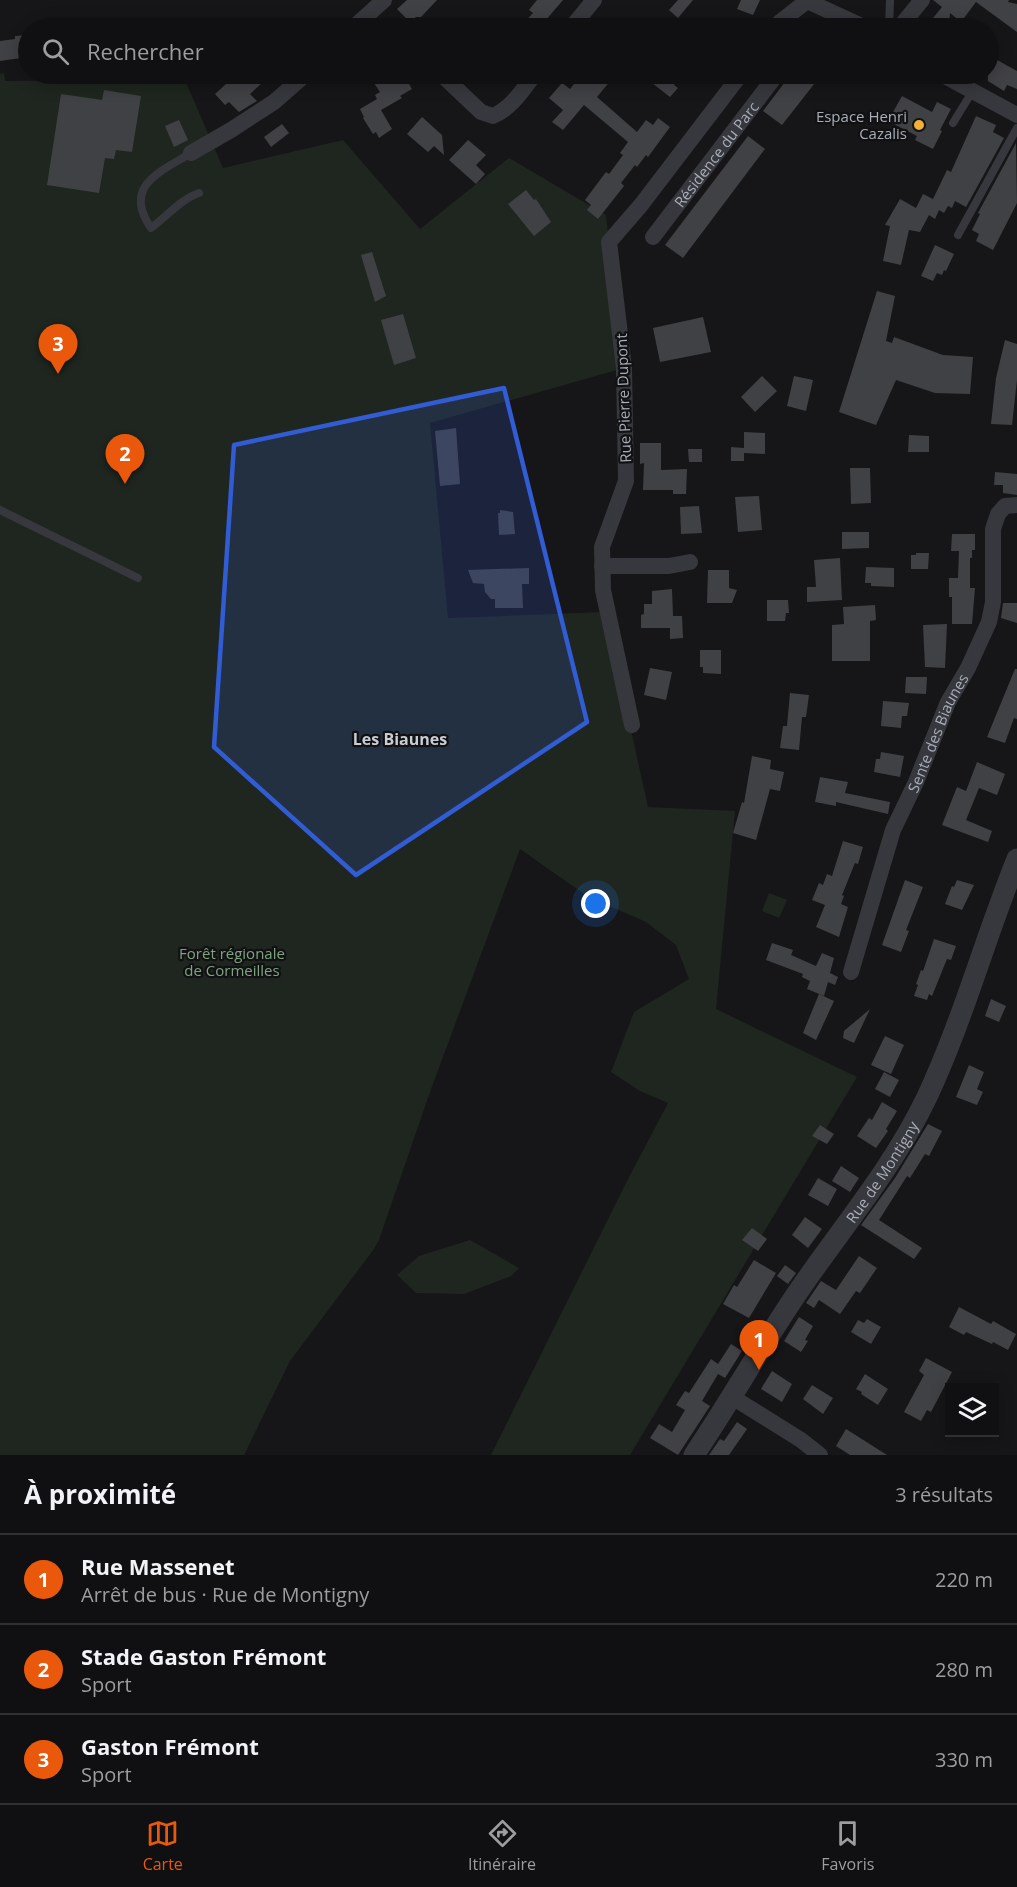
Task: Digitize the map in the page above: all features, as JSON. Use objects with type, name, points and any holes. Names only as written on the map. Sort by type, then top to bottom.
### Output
[{"type":"street","points":[[364,18],[384,0]]},
{"type":"street","points":[[579,18],[594,0]]},
{"type":"street","points":[[907,18],[922,0]]},
{"type":"street","points":[[785,18],[806,1],[846,18]]},
{"type":"street","points":[[191,153],[274,102],[295,84]]},
{"type":"street","points":[[452,84],[481,112],[493,116],[503,112],[527,84]]},
{"type":"street","name":"Rue Pierre Dupont","points":[[632,725],[603,590],[602,547],[626,481],[624,368],[609,242],[641,205],[733,84]]},
{"type":"street","name":"Résidence du Parc","points":[[653,237],[769,84]]},
{"type":"street","points":[[958,84],[1017,115]]},
{"type":"street","name":"Sente des Biaunes","points":[[851,972],[893,830],[916,782],[948,702],[968,668],[989,622],[993,602],[995,520],[1005,506],[1017,505]]},
{"type":"street","points":[[602,566],[669,566],[690,562]]},
{"type":"street","name":"Rue de Montigny","points":[[694,1455],[802,1286],[853,1219],[900,1148],[951,1042],[1017,859]]},
{"type":"street","points":[[732,1397],[801,1440],[820,1455]]},
{"type":"lane","points":[[889,18],[890,0]]},
{"type":"lane","points":[[953,123],[972,92]]},
{"type":"lane","points":[[958,235],[1017,128]]},
{"type":"lane","points":[[191,153],[148,179],[140,196],[144,218],[151,228],[187,197],[198,193]]},
{"type":"lane","points":[[0,510],[138,578]]},
{"type":"highlighted area","points":[[504,388],[587,722],[356,875],[214,747],[234,445]]},
{"type":"green space","name":"Forêt régionale de Cormeilles","points":[[4,73],[5,81],[18,81],[18,84],[187,84],[223,168],[343,140],[420,229],[509,158],[606,215],[624,368],[430,423],[448,618],[605,612],[648,807],[735,811],[716,1009],[857,1077],[630,1455],[491,1455],[668,1103],[640,1091],[611,1072],[634,1012],[689,979],[676,945],[646,922],[587,896],[520,849],[430,1092],[379,1240],[290,1361],[244,1455],[0,1455],[0,74]]},
{"type":"green space","points":[[769,893],[787,900],[779,918],[762,911]]},
{"type":"green space","points":[[470,1240],[519,1268],[511,1276],[464,1294],[416,1293],[397,1275],[419,1256]]},
{"type":"building","points":[[407,0],[437,0],[421,17],[406,18],[397,9]]},
{"type":"building","points":[[537,0],[563,0],[548,18],[528,18],[533,13],[529,10]]},
{"type":"building","points":[[678,0],[693,0],[678,18],[669,10]]},
{"type":"building","points":[[741,0],[760,0],[753,15],[737,9]]},
{"type":"building","points":[[933,0],[1009,0],[1008,2],[1017,4],[1017,32],[976,2],[964,18],[956,18],[950,13],[950,18],[933,18],[942,7]]},
{"type":"building","points":[[15,36],[18,36],[18,58],[0,61],[0,41],[15,39]]},
{"type":"building","points":[[999,61],[1017,71],[1017,89],[1007,85],[1004,91],[993,84],[999,84]]},
{"type":"building","points":[[226,84],[261,84],[250,94],[257,101],[239,112],[229,102],[225,105],[215,94]]},
{"type":"building","points":[[375,84],[409,84],[412,89],[400,96],[402,98],[381,110],[392,129],[379,138],[376,132],[373,134],[360,109],[377,99],[375,95],[380,92]]},
{"type":"building","points":[[561,84],[570,89],[574,84],[608,84],[597,97],[637,132],[646,120],[653,125],[658,118],[670,127],[648,157],[646,155],[637,167],[635,165],[621,183],[624,186],[598,219],[587,210],[591,205],[585,200],[606,172],[609,174],[623,155],[620,153],[628,142],[584,105],[563,130],[552,122],[563,110],[549,98]]},
{"type":"building","points":[[653,84],[675,84],[678,88],[670,97]]},
{"type":"building","points":[[783,84],[814,84],[782,125],[763,111]]},
{"type":"building","points":[[104,90],[141,96],[132,152],[116,150],[114,159],[105,158],[99,193],[47,185],[61,94],[102,100]]},
{"type":"building","name":"Espace Henri Cazalis","points":[[902,96],[932,112],[937,102],[951,109],[933,149],[915,140],[917,136],[888,121]]},
{"type":"building","points":[[976,116],[996,125],[993,132],[1004,138],[966,207],[955,201],[952,208],[948,206],[944,213],[939,210],[935,219],[929,215],[920,232],[909,230],[901,265],[883,261],[890,226],[885,225],[900,199],[916,208],[923,194],[933,199],[947,170],[951,172]]},
{"type":"building","points":[[422,117],[442,135],[444,155],[434,146],[428,152],[407,134]]},
{"type":"building","points":[[179,120],[188,140],[174,147],[165,126]]},
{"type":"building","points":[[282,124],[289,133],[271,147],[264,137]]},
{"type":"building","points":[[748,136],[765,149],[683,258],[665,245]]},
{"type":"building","points":[[468,140],[486,155],[476,165],[485,174],[476,184],[449,160]]},
{"type":"building","points":[[1016,143],[1017,203],[993,250],[976,241],[979,234],[972,230],[980,214],[978,213]]},
{"type":"building","points":[[526,190],[534,200],[536,199],[551,222],[534,236],[508,204]]},
{"type":"building","points":[[935,245],[954,254],[946,271],[944,270],[942,275],[937,273],[933,281],[921,276]]},
{"type":"building","points":[[372,252],[386,296],[375,302],[361,255]]},
{"type":"building","points":[[877,291],[895,296],[886,341],[892,343],[894,337],[943,355],[973,357],[970,394],[935,393],[896,380],[876,425],[839,412]]},
{"type":"building","points":[[403,314],[416,358],[394,365],[381,320]]},
{"type":"building","points":[[703,317],[711,352],[660,362],[653,328]]},
{"type":"building","points":[[1005,340],[1017,344],[1017,380],[1012,425],[991,424],[996,378]]},
{"type":"building","points":[[762,376],[777,391],[755,412],[741,397]]},
{"type":"building","points":[[794,376],[813,380],[806,411],[787,406]]},
{"type":"building","points":[[456,428],[460,484],[440,486],[435,431]]},
{"type":"building","points":[[744,432],[765,433],[765,454],[744,453],[744,461],[731,461],[731,447],[744,448]]},
{"type":"building","points":[[909,435],[929,436],[929,452],[908,452]]},
{"type":"building","points":[[640,443],[661,443],[661,470],[687,469],[686,494],[673,494],[673,490],[643,490],[644,463],[640,464]]},
{"type":"building","points":[[688,449],[702,449],[702,462],[689,462]]},
{"type":"building","points":[[850,468],[870,468],[871,503],[851,504]]},
{"type":"building","points":[[995,472],[1017,474],[1017,495],[1003,493],[1003,485],[994,485]]},
{"type":"building","points":[[759,496],[762,530],[738,532],[735,497]]},
{"type":"building","points":[[699,506],[702,533],[681,534],[680,507]]},
{"type":"building","points":[[500,510],[513,512],[515,534],[499,535],[498,513]]},
{"type":"building","points":[[842,532],[869,532],[869,548],[842,549]]},
{"type":"building","points":[[952,534],[975,534],[975,550],[972,550],[972,558],[970,558],[970,588],[975,588],[972,624],[952,624],[949,578],[958,578],[959,551],[951,551]]},
{"type":"building","points":[[916,553],[929,553],[928,569],[911,569],[911,555],[916,555]]},
{"type":"building","points":[[840,558],[842,600],[807,602],[807,587],[816,587],[814,560]]},
{"type":"building","points":[[866,567],[894,568],[894,587],[871,586],[871,583],[865,583]]},
{"type":"building","points":[[529,568],[529,584],[522,584],[523,608],[495,608],[495,599],[491,599],[485,592],[484,584],[473,583],[468,570]]},
{"type":"building","points":[[708,570],[729,570],[729,588],[737,590],[732,603],[707,603]]},
{"type":"building","points":[[672,589],[673,616],[682,616],[683,638],[670,639],[670,628],[641,628],[644,604],[652,604],[652,591]]},
{"type":"building","points":[[767,600],[788,600],[789,613],[786,613],[785,621],[767,621]]},
{"type":"building","points":[[1003,603],[1017,603],[1017,623],[1001,618]]},
{"type":"building","points":[[875,605],[876,620],[870,621],[870,661],[832,661],[832,625],[844,624],[843,607]]},
{"type":"building","points":[[947,624],[945,668],[925,667],[923,625]]},
{"type":"building","points":[[700,650],[721,650],[721,674],[703,673],[703,667],[700,667]]},
{"type":"building","points":[[650,668],[672,672],[666,700],[644,695]]},
{"type":"building","points":[[1015,669],[1017,669],[1017,719],[1014,718],[1005,743],[987,737]]},
{"type":"building","points":[[906,677],[927,677],[926,694],[905,693]]},
{"type":"building","points":[[790,693],[809,695],[806,717],[802,717],[799,750],[780,748],[783,726],[787,726]]},
{"type":"building","points":[[883,701],[909,703],[907,716],[902,716],[901,728],[881,726]]},
{"type":"building","points":[[881,752],[904,756],[900,777],[874,772],[876,759],[880,759]]},
{"type":"building","points":[[752,756],[771,760],[770,769],[784,772],[780,791],[770,789],[756,840],[733,833],[742,802],[744,803]]},
{"type":"building","points":[[977,762],[1005,774],[997,795],[979,788],[966,820],[992,831],[988,842],[942,825],[957,787],[966,791]]},
{"type":"building","points":[[820,777],[848,782],[845,793],[890,802],[888,814],[836,802],[836,806],[815,802]]},
{"type":"building","points":[[843,841],[863,847],[858,864],[855,863],[842,895],[844,896],[841,904],[848,907],[839,937],[816,927],[825,905],[812,900],[819,883],[823,885],[827,874],[832,876]]},
{"type":"building","points":[[905,880],[923,887],[906,930],[909,931],[901,952],[882,945]]},
{"type":"building","points":[[957,880],[974,885],[962,910],[945,904]]},
{"type":"building","points":[[934,939],[956,946],[951,960],[947,959],[932,996],[929,994],[927,1000],[914,996],[918,985],[916,984]]},
{"type":"building","points":[[772,943],[793,950],[791,955],[816,966],[822,953],[834,958],[830,973],[838,977],[835,985],[828,982],[824,996],[807,989],[810,981],[802,977],[803,974],[766,960]]},
{"type":"building","points":[[819,994],[834,1001],[816,1040],[803,1033]]},
{"type":"building","points":[[991,999],[1006,1006],[999,1022],[985,1016]]},
{"type":"building","points":[[870,1009],[854,1043],[843,1038],[844,1031]]},
{"type":"building","points":[[885,1036],[904,1045],[891,1074],[871,1065]]},
{"type":"building","points":[[969,1065],[984,1072],[977,1089],[983,1092],[977,1105],[956,1097]]},
{"type":"building","points":[[884,1072],[899,1080],[890,1097],[875,1089]]},
{"type":"building","points":[[882,1102],[897,1111],[886,1129],[888,1131],[876,1148],[857,1136],[869,1118],[872,1120]]},
{"type":"building","points":[[928,1124],[942,1131],[929,1156],[925,1154],[910,1178],[907,1176],[879,1220],[922,1248],[914,1259],[861,1225],[895,1178]]},
{"type":"building","points":[[820,1125],[834,1134],[827,1144],[812,1136]]},
{"type":"building","points":[[841,1166],[859,1178],[850,1192],[832,1181]]},
{"type":"building","points":[[818,1178],[837,1189],[828,1206],[808,1195]]},
{"type":"building","points":[[805,1217],[822,1229],[808,1248],[792,1235]]},
{"type":"building","points":[[752,1228],[767,1239],[758,1251],[742,1240]]},
{"type":"building","points":[[859,1256],[877,1268],[860,1293],[856,1291],[840,1314],[819,1300],[814,1308],[806,1303],[821,1281],[836,1290]]},
{"type":"building","points":[[754,1260],[776,1273],[749,1318],[723,1304],[734,1285],[737,1287]]},
{"type":"building","points":[[785,1265],[796,1273],[788,1284],[777,1276]]},
{"type":"building","points":[[959,1307],[991,1324],[993,1321],[1016,1334],[1008,1350],[966,1332],[964,1335],[949,1327]]},
{"type":"building","points":[[799,1317],[813,1326],[801,1352],[784,1341]]},
{"type":"building","points":[[867,1319],[881,1327],[871,1344],[851,1332],[858,1320],[864,1323]]},
{"type":"building","points":[[731,1344],[742,1351],[725,1378],[718,1374],[702,1401],[710,1406],[678,1455],[650,1438],[659,1424],[672,1432],[685,1410],[676,1405],[685,1391],[689,1393],[711,1359],[718,1364]]},
{"type":"building","points":[[926,1358],[952,1372],[931,1412],[927,1410],[921,1421],[904,1412],[924,1375],[919,1371]]},
{"type":"building","points":[[772,1371],[792,1384],[782,1402],[761,1389]]},
{"type":"building","points":[[865,1374],[888,1389],[878,1405],[856,1389]]},
{"type":"building","points":[[812,1385],[833,1398],[823,1414],[803,1399]]},
{"type":"building","points":[[737,1422],[747,1429],[729,1455],[709,1455],[720,1439],[724,1441]]},
{"type":"building","points":[[846,1429],[887,1455],[850,1455],[836,1446]]},
{"type":"place","name":"Espace Henri Cazalis","points":[[919,125]]},
{"type":"place","name":"Gaston Frémont","points":[[58,374]]},
{"type":"place","name":"Stade Gaston Frémont","points":[[125,484]]},
{"type":"place","name":"Rue Massenet","points":[[759,1370]]},
{"type":"district","name":"Les Biaunes","points":[[400,739]]}]
